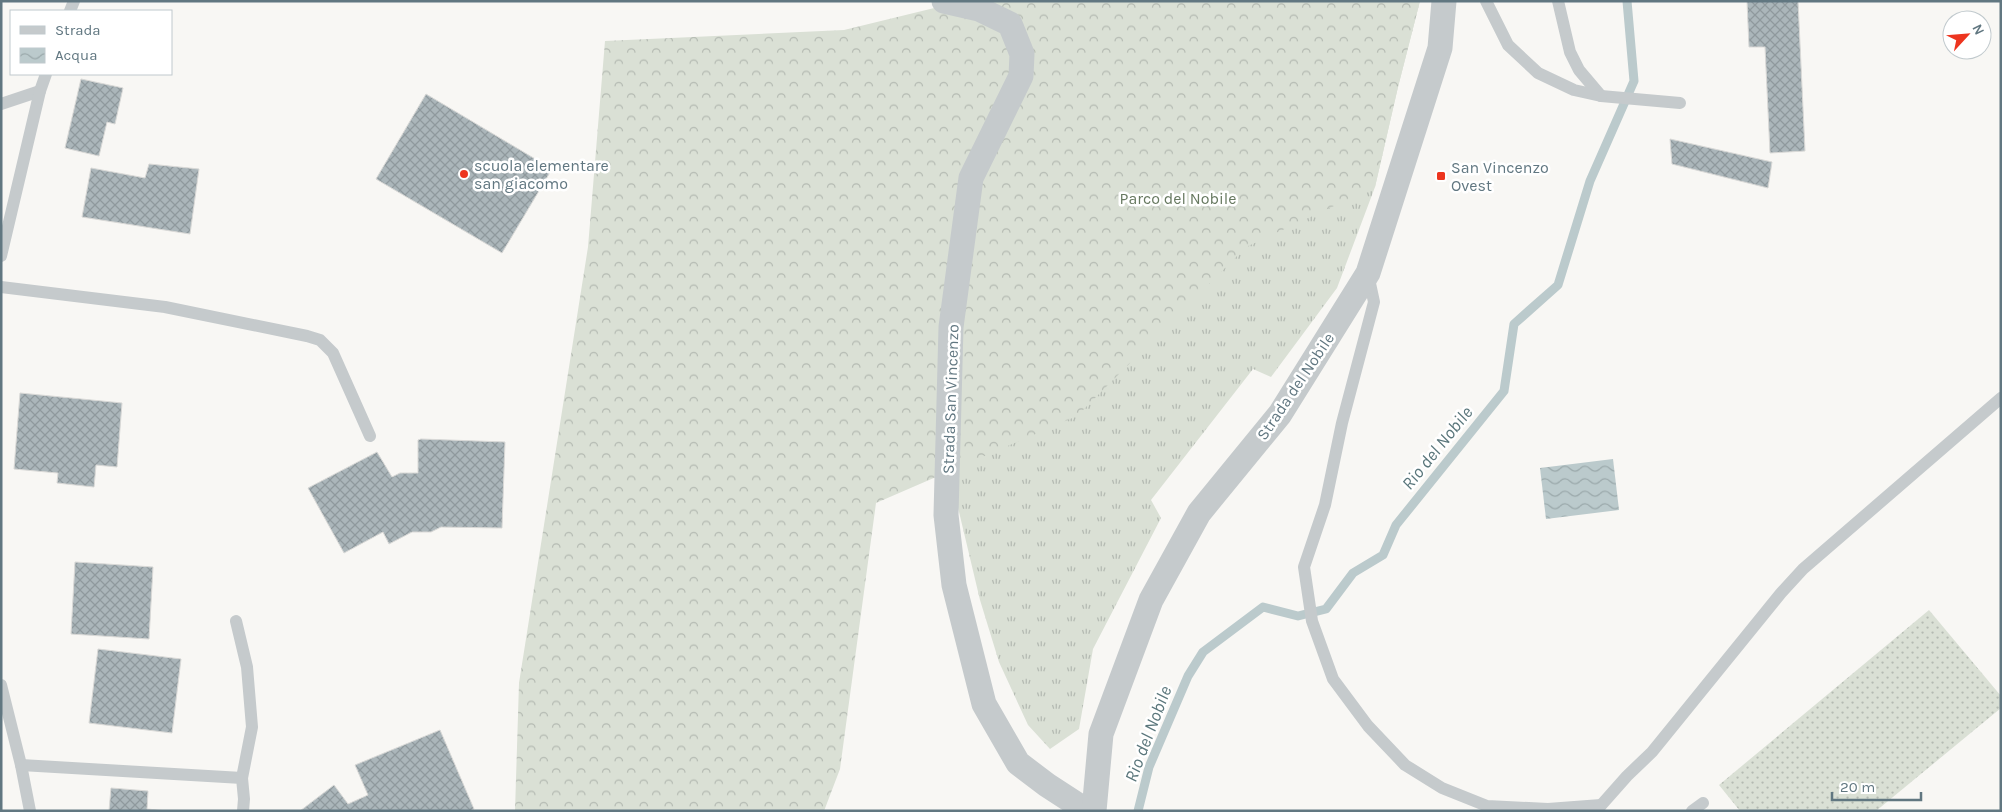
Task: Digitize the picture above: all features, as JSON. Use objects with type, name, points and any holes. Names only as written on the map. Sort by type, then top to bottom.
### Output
[{"type":"street","name":"Strada San Vincenzo","points":[[944,1],[979,9],[1010,24],[1022,54],[1021,76],[972,178],[951,327],[946,515],[954,585],[984,704],[1018,763],[1087,811]]},
{"type":"street","name":"Strada del Nobile","points":[[1094,811],[1101,734],[1151,600],[1199,513],[1280,414],[1368,273],[1440,48],[1444,1]]},
{"type":"lane","points":[[1486,1],[1508,45],[1538,73],[1574,90],[1601,96],[1680,103]]},
{"type":"lane","points":[[1558,1],[1570,52],[1579,70],[1601,96]]},
{"type":"lane","points":[[1,256],[40,91],[46,75]]},
{"type":"lane","points":[[1,104],[40,91]]},
{"type":"lane","points":[[1368,273],[1374,302],[1342,423],[1325,505],[1304,566],[1312,621],[1333,679],[1368,726],[1405,765],[1442,788],[1487,806],[1548,809],[1598,808],[1652,752],[1781,593],[1803,569],[2001,398]]},
{"type":"lane","points":[[1,287],[165,307],[320,340],[333,353],[370,436]]},
{"type":"lane","points":[[236,621],[248,667],[252,727],[242,778],[243,811]]},
{"type":"lane","points":[[1,685],[22,765],[30,811]]},
{"type":"lane","points":[[22,765],[242,778]]},
{"type":"lane","points":[[1692,811],[1703,803]]},
{"type":"green space","points":[[963,1],[1420,1],[1375,187],[1246,247],[1077,416],[876,503],[840,769],[824,811],[515,811],[519,683],[588,247],[605,41],[844,30]]},
{"type":"green space","name":"Parco del Nobile","points":[[1420,1],[1375,187],[1337,288],[1271,377],[1253,369],[1151,500],[1161,518],[1093,649],[1079,729],[1050,749],[1028,725],[999,662],[980,600],[955,495],[963,366]]},
{"type":"green space","points":[[1929,610],[2001,696],[2001,708],[1876,811],[1740,811],[1719,785]]},
{"type":"water","points":[[1613,459],[1619,510],[1546,519],[1540,468]]},
{"type":"building","points":[[1747,1],[1798,1],[1805,151],[1770,153],[1765,47],[1749,47]]},
{"type":"building","points":[[81,79],[123,88],[115,124],[107,122],[99,156],[65,148]]},
{"type":"building","name":"scuola elementare san giacomo","points":[[426,94],[552,169],[502,253],[376,179]]},
{"type":"building","points":[[1670,139],[1772,162],[1768,188],[1672,164]]},
{"type":"building","points":[[149,164],[199,169],[190,234],[82,217],[91,168],[145,178]]},
{"type":"building","points":[[20,393],[122,403],[117,467],[96,465],[94,487],[57,483],[58,473],[14,469]]},
{"type":"building","points":[[418,440],[505,442],[502,528],[441,527],[431,532],[412,532],[389,544],[383,532],[344,553],[308,488],[377,452],[392,477],[400,473],[418,473]]},
{"type":"building","points":[[75,562],[153,567],[149,639],[71,634]]},
{"type":"building","points":[[98,649],[181,659],[172,733],[89,723]]},
{"type":"building","points":[[440,730],[474,809],[470,811],[300,811],[334,785],[348,804],[368,795],[355,765]]},
{"type":"building","points":[[111,788],[148,791],[147,809],[167,811],[109,811]]},
{"type":"waterway","name":"Rio del Nobile","points":[[1138,811],[1149,767],[1188,676],[1203,652],[1263,607],[1298,616],[1326,609],[1353,573],[1383,555],[1396,525],[1504,391],[1514,324],[1558,285],[1590,181],[1634,81],[1627,1]]},
{"type":"place","name":"scuola elementare san giacomo","points":[[464,174]]},
{"type":"place","name":"San Vincenzo Ovest","points":[[1441,176]]}]
